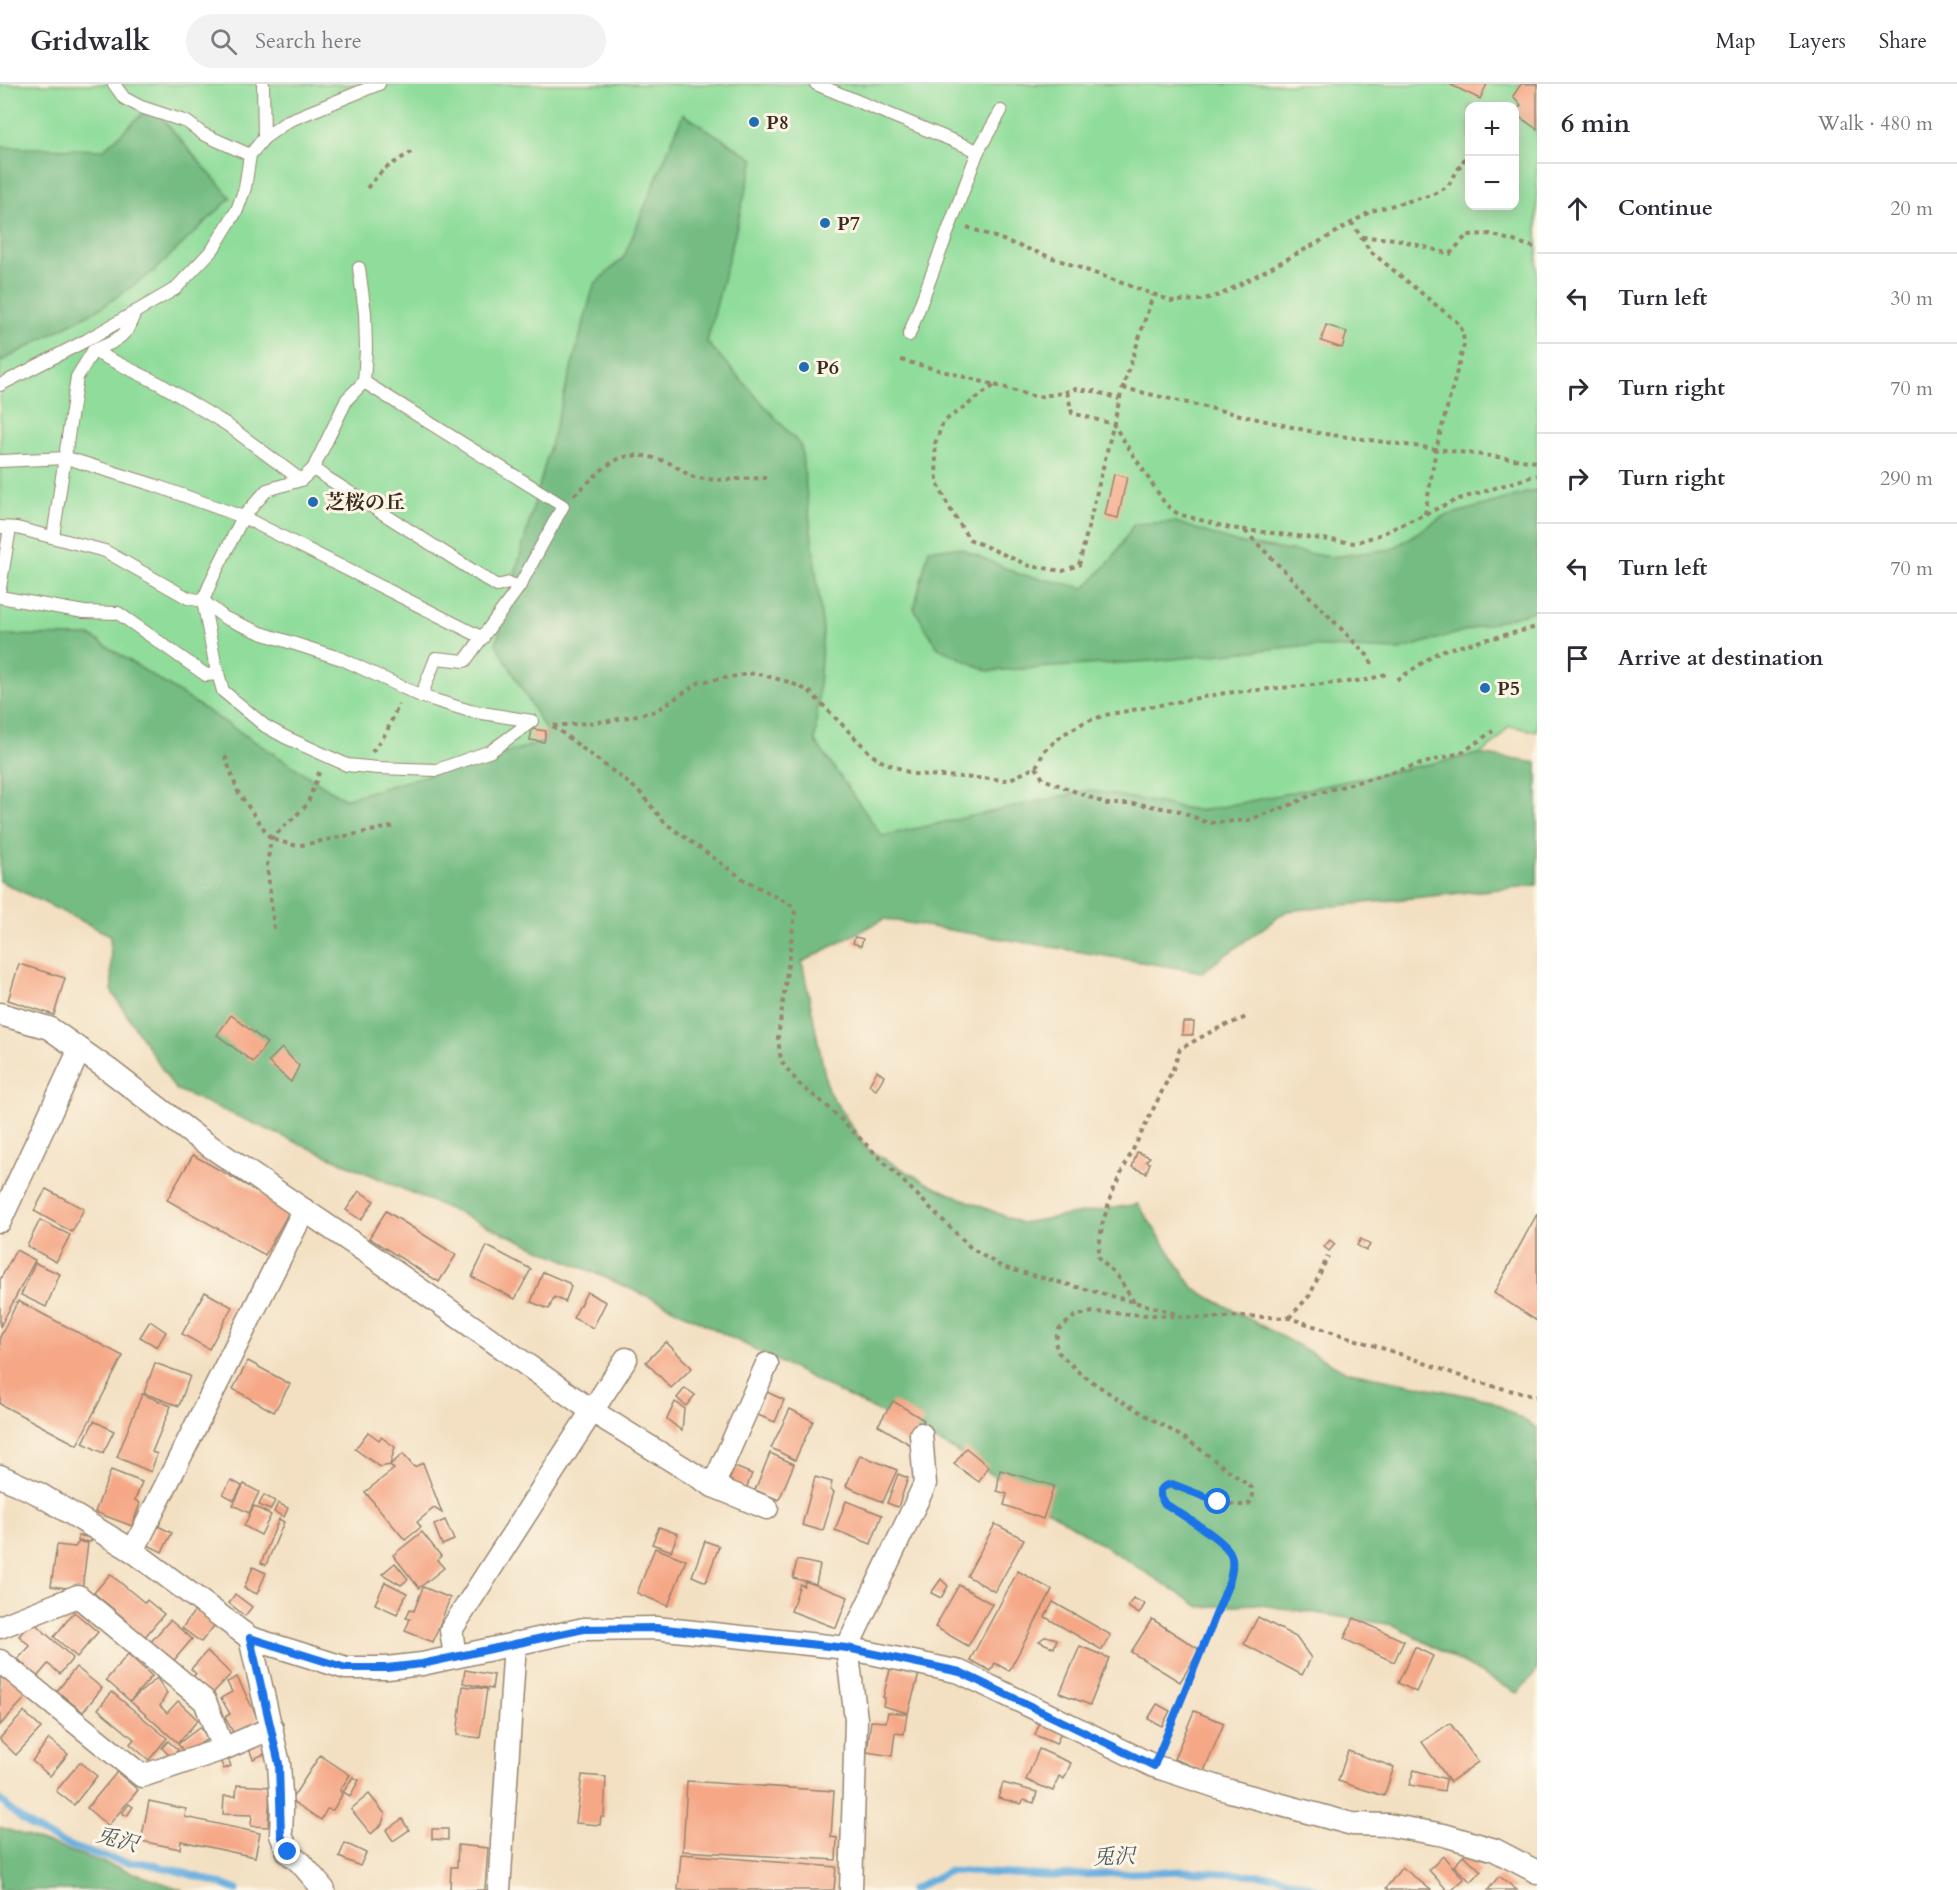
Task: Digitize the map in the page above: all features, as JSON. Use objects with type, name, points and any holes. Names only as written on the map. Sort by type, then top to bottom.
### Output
[{"type":"street","points":[[0,1014],[49,1028],[195,1136],[592,1411],[713,1486],[767,1508]]},
{"type":"street","points":[[0,1221],[80,1049]]},
{"type":"street","points":[[134,1551],[304,1210]]},
{"type":"street","points":[[455,1656],[452,1630],[626,1359]]},
{"type":"street","points":[[713,1486],[767,1364]]},
{"type":"street","points":[[851,1890],[856,1719],[847,1648],[925,1484],[921,1434]]},
{"type":"street","points":[[0,1476],[39,1494],[134,1551],[250,1638],[346,1668],[387,1668],[422,1664],[584,1629],[656,1628],[847,1648],[960,1672],[1154,1766],[1230,1791],[1352,1824],[1388,1825],[1444,1835],[1495,1850],[1537,1872]]},
{"type":"street","points":[[0,1627],[78,1596],[205,1701],[223,1749]]},
{"type":"street","points":[[250,1638],[279,1764],[281,1835],[288,1852],[301,1863],[324,1890]]},
{"type":"street","points":[[499,1890],[515,1643]]},
{"type":"street","points":[[0,1661],[142,1776],[223,1749],[272,1728]]},
{"type":"lane","points":[[114,84],[124,98],[141,107],[187,122],[203,134],[250,155]]},
{"type":"lane","points":[[263,84],[264,138]]},
{"type":"lane","points":[[0,385],[87,340],[175,289],[213,249],[237,210],[245,188],[250,155],[264,138],[288,121],[379,84]]},
{"type":"lane","points":[[816,84],[978,151]]},
{"type":"lane","points":[[909,335],[978,151],[1001,111]]},
{"type":"lane","points":[[359,268],[365,313],[364,382],[346,399],[313,469],[301,480],[267,490],[243,517],[203,601],[223,691],[265,726],[347,765],[437,770],[491,751],[532,721]]},
{"type":"lane","points":[[53,537],[77,377],[93,351],[111,344],[121,336],[128,328],[135,312]]},
{"type":"lane","points":[[93,351],[160,384],[226,423],[301,480]]},
{"type":"lane","points":[[364,382],[563,506],[519,587],[483,638],[465,661],[436,658],[421,696]]},
{"type":"lane","points":[[0,461],[66,458],[154,485],[243,517],[483,638]]},
{"type":"lane","points":[[313,469],[497,586],[509,583],[519,587]]},
{"type":"lane","points":[[0,588],[5,528],[53,537],[105,551],[188,598],[203,601],[225,618],[261,633],[342,659],[421,696],[470,711],[532,721]]},
{"type":"lane","points":[[0,597],[84,612],[118,613],[206,675],[218,674]]},
{"type":"path","points":[[367,188],[383,170],[411,152]]},
{"type":"path","points":[[952,221],[1172,301],[1200,300],[1221,295],[1371,211],[1432,195],[1448,186],[1466,156]]},
{"type":"path","points":[[1352,223],[1370,251],[1458,323],[1463,332],[1464,345],[1436,450],[1425,514]]},
{"type":"path","points":[[1362,237],[1396,239],[1450,254],[1467,235],[1490,234],[1537,248]]},
{"type":"path","points":[[995,385],[943,422],[935,444],[937,482],[969,539],[1030,566],[1063,571],[1079,565],[1122,388],[1154,294]]},
{"type":"path","points":[[901,360],[1036,397],[1074,389],[1119,399]]},
{"type":"path","points":[[1122,388],[1318,433],[1537,462]]},
{"type":"path","points":[[1067,392],[1072,413],[1113,424],[1166,505],[1178,514],[1230,528],[1354,543],[1456,500],[1537,474]]},
{"type":"path","points":[[563,506],[617,458],[640,454],[668,463],[692,476],[714,479],[766,478]]},
{"type":"path","points":[[1245,530],[1367,655],[1374,667]]},
{"type":"path","points":[[1397,680],[1440,651],[1537,627]]},
{"type":"path","points":[[532,721],[553,726],[609,721],[656,711],[700,682],[755,673],[789,682],[809,691],[872,755],[881,761],[913,774],[1008,780],[1036,766],[1045,750],[1055,741],[1083,723],[1105,715],[1225,693],[1367,680],[1386,674]]},
{"type":"path","points":[[360,766],[386,733],[405,688]]},
{"type":"path","points":[[553,726],[591,757],[639,791],[665,823],[743,879],[791,905],[795,914],[778,1038],[781,1061],[799,1084],[826,1105],[972,1249],[1002,1267],[1181,1315]]},
{"type":"path","points":[[1036,766],[1043,779],[1107,804],[1138,804],[1180,811],[1208,823],[1248,820],[1312,795],[1463,752],[1493,731]]},
{"type":"path","points":[[273,929],[267,866],[271,840],[307,805],[326,755]]},
{"type":"path","points":[[225,756],[238,792],[271,840],[297,846],[394,826]]},
{"type":"path","points":[[1134,1303],[1120,1280],[1098,1257],[1102,1225],[1113,1190],[1173,1070],[1180,1049],[1214,1030],[1247,1017]]},
{"type":"path","points":[[1289,1318],[1310,1295],[1328,1256]]},
{"type":"path","points":[[1154,1766],[1229,1583],[1232,1563],[1230,1552],[1222,1543],[1164,1503],[1160,1490],[1172,1484],[1218,1502],[1239,1505],[1248,1505],[1254,1494],[1252,1488],[1189,1441],[1081,1374],[1058,1352],[1055,1341],[1059,1329],[1075,1316],[1093,1312],[1206,1318],[1243,1316],[1289,1318],[1478,1382],[1537,1398]]},
{"type":"green space","points":[[0,84],[1537,84],[1537,731],[1509,726],[1495,743],[1473,759],[1318,799],[631,866],[0,732]]},
{"type":"green space","points":[[151,106],[231,198],[154,271],[102,307],[0,362],[0,147],[103,150]]},
{"type":"green space","points":[[683,114],[754,159],[707,342],[801,446],[823,631],[815,741],[882,836],[1089,790],[1201,811],[1478,754],[1537,763],[1537,885],[1287,911],[1202,972],[884,919],[802,962],[828,1091],[867,1149],[932,1186],[1021,1223],[1138,1204],[1194,1289],[1345,1371],[1490,1400],[1537,1428],[1537,1671],[1517,1693],[1394,1625],[1255,1604],[1200,1607],[952,1449],[663,1303],[175,1089],[112,992],[110,935],[0,881],[0,635],[91,636],[344,799],[544,742],[546,731],[496,644],[594,285],[624,257]]},
{"type":"green space","points":[[1537,490],[1537,610],[1399,650],[1300,646],[1154,661],[988,671],[938,648],[914,609],[929,549],[960,548],[1019,574],[1085,588],[1112,559],[1134,524],[1175,522],[1238,543],[1332,557],[1392,549],[1442,517]]},
{"type":"green space","points":[[0,1827],[183,1890],[0,1890]]},
{"type":"building","points":[[1449,84],[1487,84],[1480,99]]},
{"type":"building","points":[[1521,84],[1537,84],[1537,129],[1519,117],[1521,105],[1513,96]]},
{"type":"building","points":[[1326,325],[1347,332],[1342,348],[1321,341]]},
{"type":"building","points":[[1114,474],[1127,477],[1118,518],[1105,515]]},
{"type":"building","points":[[532,729],[546,731],[544,742],[530,740]]},
{"type":"building","points":[[855,937],[863,939],[861,946],[853,943]]},
{"type":"building","points":[[19,964],[65,978],[54,1015],[8,1000]]},
{"type":"building","points":[[231,1015],[267,1043],[253,1062],[217,1035]]},
{"type":"building","points":[[1183,1022],[1194,1022],[1193,1035],[1182,1035]]},
{"type":"building","points":[[282,1048],[299,1066],[291,1082],[268,1062]]},
{"type":"building","points":[[877,1071],[884,1076],[876,1090],[869,1085]]},
{"type":"building","points":[[1137,1152],[1150,1157],[1146,1161],[1150,1163],[1146,1173],[1132,1167]]},
{"type":"building","points":[[193,1155],[290,1210],[265,1255],[167,1200]]},
{"type":"building","points":[[46,1189],[84,1209],[72,1232],[34,1211]]},
{"type":"building","points":[[359,1191],[374,1201],[361,1220],[346,1210]]},
{"type":"building","points":[[386,1211],[456,1255],[439,1282],[369,1238]]},
{"type":"building","points":[[1537,1214],[1537,1321],[1494,1293]]},
{"type":"building","points":[[40,1220],[70,1235],[56,1262],[27,1246]]},
{"type":"building","points":[[1361,1239],[1370,1245],[1366,1251],[1357,1245]]},
{"type":"building","points":[[1330,1240],[1335,1244],[1329,1251],[1324,1247]]},
{"type":"building","points":[[487,1246],[531,1269],[515,1299],[472,1277]]},
{"type":"building","points":[[16,1250],[35,1260],[0,1327],[0,1280]]},
{"type":"building","points":[[35,1263],[60,1274],[46,1307],[21,1295]]},
{"type":"building","points":[[543,1272],[569,1283],[571,1287],[565,1302],[554,1297],[549,1309],[531,1302]]},
{"type":"building","points":[[205,1292],[232,1307],[209,1349],[182,1334]]},
{"type":"building","points":[[587,1292],[606,1302],[593,1328],[573,1318]]},
{"type":"building","points":[[18,1301],[123,1356],[77,1445],[0,1404],[0,1337]]},
{"type":"building","points":[[150,1321],[166,1332],[157,1347],[140,1337]]},
{"type":"building","points":[[666,1342],[692,1368],[671,1388],[646,1362]]},
{"type":"building","points":[[248,1361],[290,1384],[274,1412],[233,1389]]},
{"type":"building","points":[[155,1363],[190,1376],[179,1406],[144,1393]]},
{"type":"building","points":[[685,1388],[695,1395],[686,1406],[677,1398]]},
{"type":"building","points":[[767,1392],[784,1400],[775,1422],[758,1415]]},
{"type":"building","points":[[142,1394],[171,1406],[152,1452],[157,1454],[151,1472],[117,1457]]},
{"type":"building","points":[[893,1401],[924,1420],[909,1444],[878,1425]]},
{"type":"building","points":[[675,1402],[684,1408],[682,1431],[667,1419]]},
{"type":"building","points":[[790,1409],[813,1421],[795,1460],[771,1448]]},
{"type":"building","points":[[94,1421],[114,1431],[103,1453],[83,1443]]},
{"type":"building","points":[[368,1432],[379,1440],[381,1437],[395,1447],[390,1465],[380,1467],[355,1449]]},
{"type":"building","points":[[966,1448],[988,1466],[979,1482],[954,1464]]},
{"type":"building","points":[[770,1453],[794,1464],[779,1500],[755,1490]]},
{"type":"building","points":[[403,1454],[414,1467],[423,1463],[442,1513],[434,1508],[417,1522],[421,1527],[405,1540],[365,1492],[394,1469],[390,1465]]},
{"type":"building","points":[[860,1455],[897,1470],[883,1502],[846,1486]]},
{"type":"building","points":[[735,1467],[752,1474],[746,1489],[729,1481]]},
{"type":"building","points":[[111,1470],[142,1482],[135,1500],[140,1503],[132,1526],[95,1512]]},
{"type":"building","points":[[1000,1470],[1054,1486],[1043,1519],[1004,1505],[1007,1494],[997,1491]]},
{"type":"building","points":[[898,1474],[908,1478],[898,1507],[887,1503]]},
{"type":"building","points":[[815,1477],[832,1482],[830,1490],[834,1492],[823,1531],[802,1525]]},
{"type":"building","points":[[231,1480],[242,1486],[234,1500],[223,1494]]},
{"type":"building","points":[[244,1484],[259,1492],[249,1513],[233,1505]]},
{"type":"building","points":[[264,1495],[275,1501],[270,1510],[259,1505]]},
{"type":"building","points":[[846,1501],[882,1515],[871,1544],[835,1530]]},
{"type":"building","points":[[278,1503],[288,1508],[284,1517],[274,1512]]},
{"type":"building","points":[[254,1506],[271,1515],[261,1535],[244,1526]]},
{"type":"building","points":[[279,1519],[284,1522],[266,1565],[261,1563]]},
{"type":"building","points":[[445,1520],[454,1540],[442,1545],[434,1525]]},
{"type":"building","points":[[995,1524],[1024,1539],[995,1592],[967,1576]]},
{"type":"building","points":[[158,1526],[172,1533],[162,1552],[148,1545]]},
{"type":"building","points":[[659,1527],[678,1534],[671,1551],[652,1544]]},
{"type":"building","points":[[422,1532],[441,1556],[437,1560],[444,1568],[419,1588],[393,1555]]},
{"type":"building","points":[[78,1536],[91,1537],[91,1542],[78,1541]]},
{"type":"building","points":[[705,1541],[719,1546],[706,1582],[692,1576]]},
{"type":"building","points":[[79,1542],[88,1543],[82,1590],[51,1586],[57,1545],[75,1547]]},
{"type":"building","points":[[655,1548],[686,1560],[668,1606],[637,1593]]},
{"type":"building","points":[[797,1560],[820,1565],[816,1584],[793,1578]]},
{"type":"building","points":[[395,1563],[408,1579],[401,1585],[382,1574]]},
{"type":"building","points":[[253,1567],[266,1573],[257,1594],[244,1588]]},
{"type":"building","points":[[1018,1571],[1052,1590],[1009,1671],[995,1663],[991,1671],[970,1660]]},
{"type":"building","points":[[110,1574],[145,1603],[147,1600],[164,1614],[144,1638],[94,1593]]},
{"type":"building","points":[[941,1579],[948,1586],[941,1598],[931,1593]]},
{"type":"building","points":[[805,1581],[848,1597],[836,1628],[791,1611],[800,1584],[804,1586]]},
{"type":"building","points":[[385,1582],[407,1593],[397,1614],[375,1604]]},
{"type":"building","points":[[959,1585],[992,1604],[968,1646],[935,1627]]},
{"type":"building","points":[[423,1587],[450,1598],[433,1642],[405,1631],[410,1619],[406,1618],[410,1609],[414,1611]]},
{"type":"building","points":[[235,1594],[252,1607],[245,1616],[229,1603]]},
{"type":"building","points":[[1133,1598],[1145,1604],[1139,1614],[1128,1607]]},
{"type":"building","points":[[1053,1602],[1111,1635],[1102,1650],[1045,1617]]},
{"type":"building","points":[[195,1610],[215,1625],[201,1642],[182,1628]]},
{"type":"building","points":[[74,1612],[98,1632],[77,1657],[54,1637]]},
{"type":"building","points":[[1258,1617],[1296,1637],[1311,1658],[1302,1675],[1244,1644]]},
{"type":"building","points":[[1354,1618],[1404,1641],[1394,1662],[1344,1639]]},
{"type":"building","points":[[1152,1619],[1200,1650],[1180,1682],[1131,1652]]},
{"type":"building","points":[[170,1620],[192,1639],[170,1665],[148,1645]]},
{"type":"building","points":[[32,1621],[73,1658],[60,1674],[48,1664],[37,1677],[18,1659],[30,1646],[19,1636]]},
{"type":"building","points":[[1046,1636],[1057,1639],[1054,1648],[1039,1641]]},
{"type":"building","points":[[1080,1646],[1109,1658],[1090,1705],[1060,1693]]},
{"type":"building","points":[[1415,1647],[1433,1656],[1416,1692],[1398,1683]]},
{"type":"building","points":[[207,1651],[231,1674],[211,1695],[192,1677],[196,1674],[191,1669]]},
{"type":"building","points":[[128,1654],[152,1676],[130,1701],[106,1680]]},
{"type":"building","points":[[891,1666],[919,1674],[908,1713],[883,1706]]},
{"type":"building","points":[[76,1667],[102,1688],[83,1712],[57,1691]]},
{"type":"building","points":[[465,1670],[494,1675],[492,1689],[463,1683]]},
{"type":"building","points":[[0,1673],[32,1691],[0,1725]]},
{"type":"building","points":[[237,1677],[257,1717],[258,1724],[235,1736],[225,1717],[230,1714],[221,1698],[232,1692],[227,1682]]},
{"type":"building","points":[[157,1678],[167,1693],[160,1706],[167,1713],[178,1701],[198,1720],[178,1743],[130,1701]]},
{"type":"building","points":[[463,1686],[487,1689],[480,1738],[457,1735]]},
{"type":"building","points":[[112,1692],[167,1738],[149,1760],[130,1744],[134,1739],[98,1709]]},
{"type":"building","points":[[1157,1704],[1170,1711],[1162,1726],[1148,1719]]},
{"type":"building","points":[[1194,1711],[1224,1723],[1204,1771],[1174,1759]]},
{"type":"building","points":[[24,1712],[41,1728],[16,1755],[0,1738]]},
{"type":"building","points":[[888,1712],[907,1714],[904,1734],[895,1733],[892,1756],[867,1752],[871,1721],[886,1722]]},
{"type":"building","points":[[1040,1722],[1061,1732],[1056,1744],[1035,1735]]},
{"type":"building","points":[[1450,1723],[1478,1762],[1450,1782],[1422,1742]]},
{"type":"building","points":[[200,1727],[208,1738],[186,1755],[178,1744]]},
{"type":"building","points":[[49,1739],[68,1754],[50,1776],[32,1761]]},
{"type":"building","points":[[266,1739],[271,1751],[253,1759],[248,1746]]},
{"type":"building","points":[[168,1741],[178,1750],[171,1757],[162,1748]]},
{"type":"building","points":[[1039,1749],[1071,1763],[1064,1779],[1059,1776],[1053,1791],[1026,1780]]},
{"type":"building","points":[[1348,1751],[1394,1767],[1384,1796],[1338,1781]]},
{"type":"building","points":[[320,1755],[350,1775],[340,1790],[342,1795],[333,1810],[327,1809],[321,1820],[291,1800]]},
{"type":"building","points":[[227,1756],[231,1766],[224,1769],[220,1760]]},
{"type":"building","points":[[80,1762],[97,1776],[74,1805],[56,1791]]},
{"type":"building","points":[[1414,1770],[1446,1779],[1444,1791],[1409,1785]]},
{"type":"building","points":[[117,1772],[138,1790],[108,1826],[87,1808]]},
{"type":"building","points":[[582,1775],[606,1777],[604,1817],[601,1817],[600,1825],[576,1823]]},
{"type":"building","points":[[353,1777],[359,1780],[350,1796],[343,1792]]},
{"type":"building","points":[[687,1781],[834,1791],[831,1837],[837,1838],[836,1860],[683,1851]]},
{"type":"building","points":[[1003,1783],[1037,1792],[1034,1803],[1024,1800],[1021,1804],[998,1798]]},
{"type":"building","points":[[237,1785],[270,1787],[268,1827],[251,1826],[252,1815],[223,1814],[224,1796],[236,1796]]},
{"type":"building","points":[[369,1794],[385,1814],[382,1824],[371,1834],[351,1809]]},
{"type":"building","points":[[149,1801],[186,1809],[185,1817],[260,1833],[255,1857],[181,1841],[180,1849],[141,1841]]},
{"type":"building","points":[[129,1804],[133,1807],[127,1816],[122,1813]]},
{"type":"building","points":[[402,1819],[409,1830],[393,1841],[386,1830]]},
{"type":"building","points":[[432,1829],[448,1829],[448,1840],[432,1839]]},
{"type":"building","points":[[345,1843],[366,1853],[360,1866],[339,1857]]},
{"type":"building","points":[[458,1845],[488,1848],[485,1890],[450,1890],[451,1867],[457,1867]]},
{"type":"building","points":[[681,1854],[836,1867],[834,1890],[678,1890]]},
{"type":"building","points":[[1464,1855],[1481,1871],[1471,1882],[1454,1866]]},
{"type":"building","points":[[1443,1856],[1464,1879],[1452,1890],[1447,1890],[1429,1870]]},
{"type":"building","points":[[1402,1867],[1431,1890],[1389,1890],[1386,1888]]},
{"type":"building","points":[[1499,1876],[1517,1890],[1488,1890]]},
{"type":"waterway","name":"兎沢","points":[[0,1799],[25,1822],[71,1846],[121,1861],[144,1863],[179,1871],[237,1890]]},
{"type":"waterway","name":"兎沢","points":[[911,1890],[949,1871],[1050,1876],[1184,1871],[1277,1876],[1321,1890]]},
{"type":"place","name":"P8","points":[[754,122]]},
{"type":"place","name":"P7","points":[[825,223]]},
{"type":"place","name":"P6","points":[[804,367]]},
{"type":"place","name":"芝桜の丘","points":[[313,502]]},
{"type":"place","name":"P5","points":[[1485,688]]},
{"type":"route","points":[[288,1852],[281,1835],[279,1764],[250,1638],[346,1668],[387,1668],[422,1664],[584,1629],[656,1628],[847,1648],[960,1672],[1154,1766],[1232,1572],[1230,1552],[1222,1543],[1164,1503],[1160,1490],[1172,1484],[1218,1502]]}]
